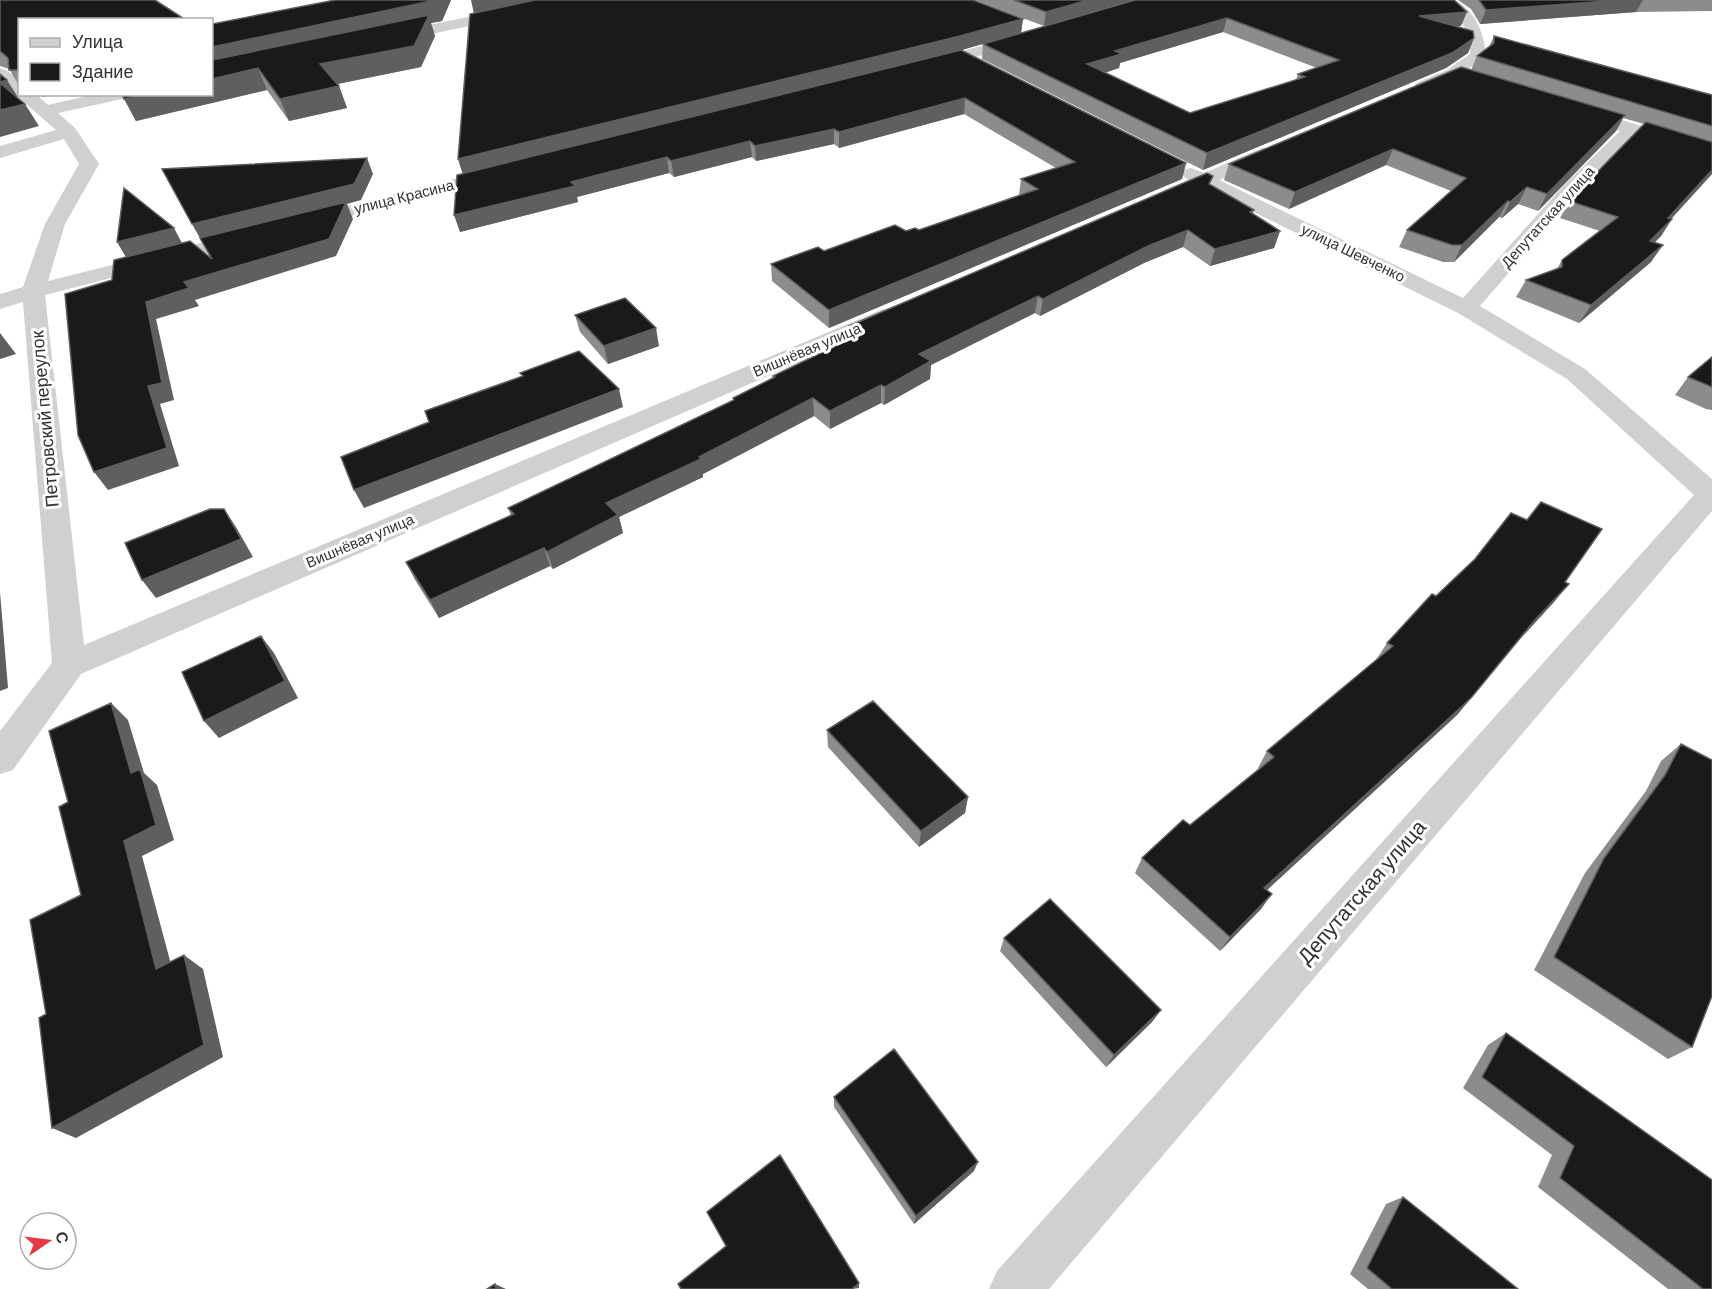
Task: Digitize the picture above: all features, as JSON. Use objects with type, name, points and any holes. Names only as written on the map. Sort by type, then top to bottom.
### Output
[{"type":"street","points":[[375,42],[573,0]]},
{"type":"street","points":[[1399,96],[1464,77],[1478,56],[1479,40],[1470,21],[1444,0]]},
{"type":"street","points":[[904,72],[1043,33],[1021,25]]},
{"type":"street","points":[[962,57],[983,68]]},
{"type":"street","points":[[0,74],[18,88]]},
{"type":"street","points":[[34,103],[102,96]]},
{"type":"street","name":"Петровский переулок","points":[[34,103],[69,132],[89,164],[55,224],[33,291],[69,665]]},
{"type":"street","points":[[1566,108],[1712,153]]},
{"type":"street","name":"Депутатская улица","points":[[1466,308],[1572,188],[1633,128]]},
{"type":"street","points":[[0,152],[69,132]]},
{"type":"street","points":[[1148,204],[1290,143]]},
{"type":"street","name":"улица Шевченко","points":[[1172,164],[1466,308],[1576,374],[1711,495]]},
{"type":"street","name":"улица Красина","points":[[288,226],[521,168]]},
{"type":"street","points":[[0,302],[33,291],[265,232]]},
{"type":"street","name":"Вишнёвая улица","points":[[69,665],[906,307]]},
{"type":"street","name":"Депутатская улица","points":[[1015,1289],[1711,495]]},
{"type":"street","points":[[0,759],[69,665]]},
{"type":"building","points":[[0,0],[155,0],[183,18],[18,18],[18,70],[9,70],[8,58],[0,51]]},
{"type":"building","points":[[335,0],[436,0],[213,47],[213,24]]},
{"type":"building","points":[[535,0],[973,0],[1023,19],[458,159],[470,14]]},
{"type":"building","points":[[1014,0],[1088,0],[1046,12]]},
{"type":"building","points":[[1135,0],[1454,0],[1467,12],[1419,16],[1473,31],[1474,38],[1452,53],[1207,153],[983,44]],"holes":[[[1227,18],[1339,60],[1298,74],[1305,77],[1190,113],[1087,64],[1122,54],[1115,51]]]},
{"type":"building","points":[[1479,0],[1621,0],[1486,10]]},
{"type":"building","points":[[429,15],[414,46],[320,64],[339,86],[280,99],[258,68],[213,79],[213,60]]},
{"type":"building","points":[[1494,36],[1712,95],[1712,126],[1477,56],[1494,43]]},
{"type":"building","points":[[961,50],[1186,163],[829,310],[771,264],[818,247],[824,251],[895,225],[906,231],[915,228],[919,230],[1038,189],[1021,179],[1075,162],[965,98],[839,132],[834,129],[755,146],[750,141],[671,161],[667,157],[571,182],[575,186],[454,215],[457,175]]},
{"type":"building","points":[[1461,67],[1625,115],[1547,194],[1527,187],[1510,202],[1508,201],[1462,245],[1452,245],[1407,230],[1466,178],[1393,149],[1295,192],[1229,164]]},
{"type":"building","points":[[0,74],[7,80],[0,82]]},
{"type":"building","points":[[0,83],[25,104],[0,110]]},
{"type":"building","points":[[1646,122],[1712,142],[1712,170],[1668,218],[1672,219],[1650,241],[1663,245],[1591,305],[1526,280],[1562,267],[1562,260],[1618,217],[1569,201]]},
{"type":"building","points":[[367,158],[354,184],[192,224],[162,169]]},
{"type":"building","points":[[1207,173],[1213,176],[1209,184],[1254,210],[1250,212],[1280,231],[1215,249],[1188,230],[1148,246],[1043,299],[1038,296],[919,354],[931,361],[885,387],[881,385],[830,411],[813,398],[699,457],[701,459],[606,503],[618,515],[547,552],[544,548],[430,600],[406,562],[514,514],[508,508],[734,400],[733,398],[775,377],[773,376],[860,334],[849,326]]},
{"type":"building","points":[[124,188],[174,228],[117,242]]},
{"type":"building","points":[[346,202],[329,239],[184,282],[189,288],[146,302],[162,383],[148,386],[167,448],[94,472],[78,435],[65,294],[112,280],[114,260],[190,241],[212,259],[200,238]]},
{"type":"building","points":[[625,298],[656,328],[604,346],[575,315]]},
{"type":"building","points":[[579,351],[619,389],[354,490],[341,457],[429,422],[425,411],[523,376],[520,373]]},
{"type":"building","points":[[1712,357],[1712,387],[1688,377]]},
{"type":"building","points":[[1541,502],[1602,529],[1565,582],[1569,584],[1534,621],[1471,698],[1264,888],[1272,894],[1230,937],[1142,858],[1183,820],[1190,825],[1274,757],[1267,751],[1393,646],[1387,643],[1432,594],[1436,596],[1475,559],[1511,513],[1527,520]]},
{"type":"building","points":[[210,509],[224,509],[241,539],[142,580],[125,543]]},
{"type":"building","points":[[261,636],[285,681],[204,721],[182,672]]},
{"type":"building","points":[[873,701],[968,797],[921,831],[827,730]]},
{"type":"building","points":[[111,703],[131,773],[140,769],[156,825],[124,841],[156,969],[184,955],[204,1045],[52,1128],[39,1018],[46,1014],[30,920],[81,895],[59,807],[68,802],[49,731]]},
{"type":"building","points":[[1681,744],[1712,760],[1712,996],[1692,1047],[1554,957],[1604,858],[1665,775]]},
{"type":"building","points":[[1050,899],[1161,1010],[1114,1055],[1004,938]]},
{"type":"building","points":[[1506,1033],[1712,1180],[1712,1289],[1703,1289],[1560,1178],[1574,1146],[1482,1077]]},
{"type":"building","points":[[894,1049],[978,1162],[916,1216],[834,1097]]},
{"type":"building","points":[[780,1155],[859,1283],[852,1289],[681,1289],[678,1284],[726,1246],[707,1212]]},
{"type":"building","points":[[1403,1197],[1518,1289],[1392,1289],[1367,1268]]}]
